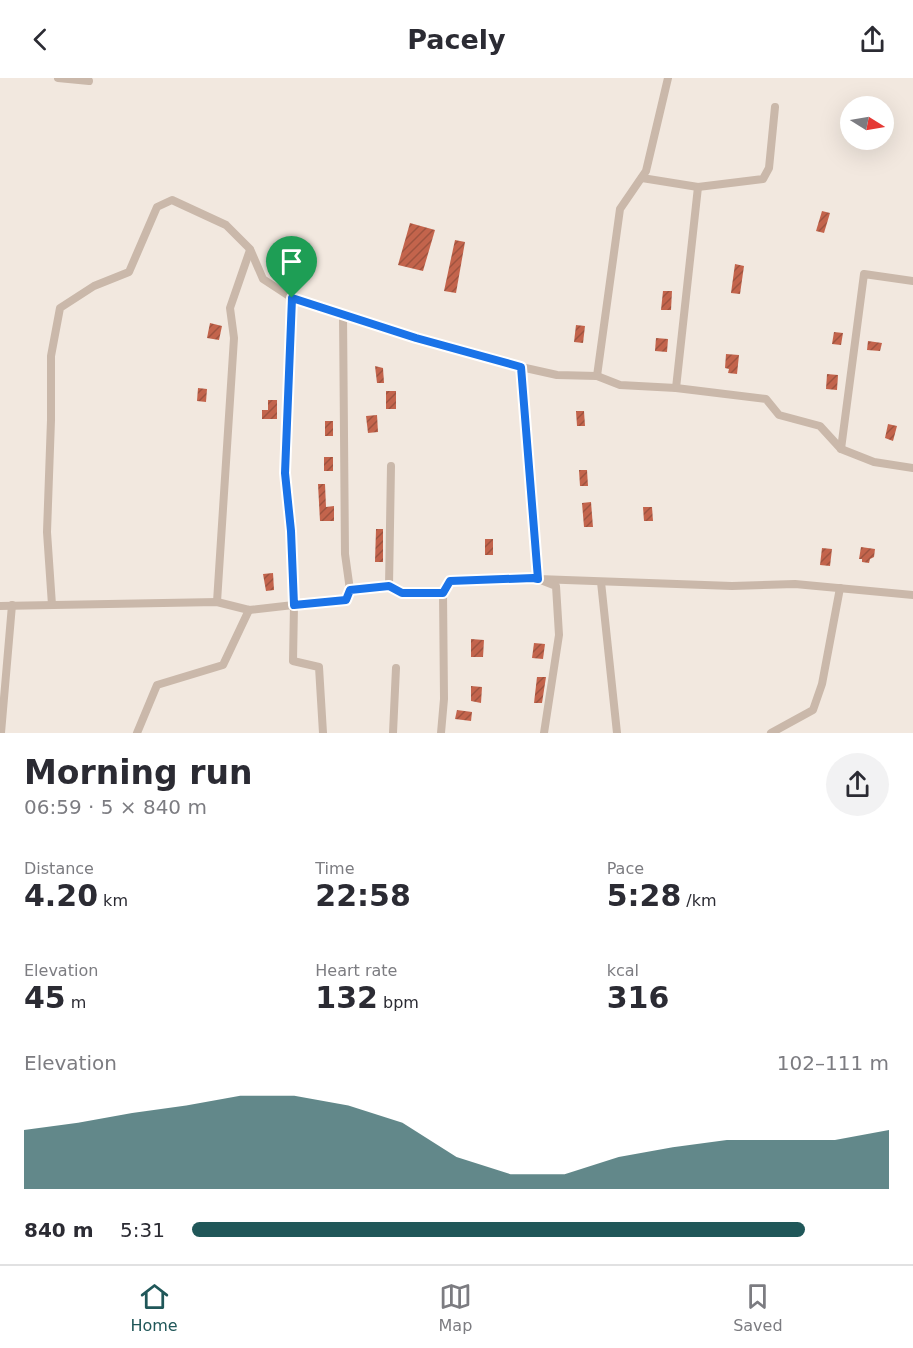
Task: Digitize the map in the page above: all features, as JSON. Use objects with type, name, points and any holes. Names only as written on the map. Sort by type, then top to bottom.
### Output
[{"type":"street","points":[[58,78],[89,81]]},
{"type":"street","points":[[597,376],[620,209],[646,171],[668,78]]},
{"type":"street","points":[[642,178],[698,187],[763,179],[769,168],[775,107]]},
{"type":"street","points":[[676,388],[698,187]]},
{"type":"street","points":[[52,605],[47,532],[51,356],[60,308],[94,286],[129,272],[157,207],[172,200],[226,225],[250,249],[263,279],[292,298],[416,338],[557,375],[597,376],[620,385],[676,388],[766,399],[779,415],[820,426],[841,449],[874,462],[913,468]]},
{"type":"street","points":[[217,602],[234,338],[230,308],[250,249]]},
{"type":"street","points":[[841,449],[864,274],[913,281]]},
{"type":"street","points":[[292,298],[285,473],[291,531],[294,605],[293,661],[319,668],[323,733]]},
{"type":"street","points":[[0,606],[217,602],[249,610],[346,600],[350,590],[345,554],[343,314]]},
{"type":"street","points":[[521,367],[538,579]]},
{"type":"street","points":[[389,586],[391,466]]},
{"type":"street","points":[[441,733],[444,699],[443,593],[450,581],[533,578],[732,586],[795,584],[913,595]]},
{"type":"street","points":[[538,579],[555,586],[559,635],[544,733]]},
{"type":"street","points":[[601,582],[617,733]]},
{"type":"street","points":[[350,590],[389,586],[402,593],[443,593]]},
{"type":"street","points":[[771,733],[813,710],[822,684],[840,588]]},
{"type":"street","points":[[1,733],[12,605]]},
{"type":"street","points":[[137,733],[157,685],[223,665],[249,610]]},
{"type":"street","points":[[393,733],[396,668]]},
{"type":"building","points":[[822,211],[830,213],[824,233],[816,231]]},
{"type":"building","points":[[410,223],[435,230],[423,271],[398,265]]},
{"type":"building","points":[[455,240],[465,242],[456,293],[444,291]]},
{"type":"building","points":[[735,264],[744,266],[740,294],[731,293]]},
{"type":"building","points":[[663,291],[672,291],[671,310],[661,310]]},
{"type":"building","points":[[210,323],[222,326],[219,340],[207,338]]},
{"type":"building","points":[[576,325],[585,326],[583,343],[574,342]]},
{"type":"building","points":[[834,332],[843,333],[841,345],[832,344]]},
{"type":"building","points":[[656,338],[668,339],[667,352],[655,351]]},
{"type":"building","points":[[868,341],[882,343],[880,351],[867,350]]},
{"type":"building","points":[[726,354],[739,355],[737,374],[728,373],[729,369],[725,368]]},
{"type":"building","points":[[375,366],[383,368],[384,383],[377,383]]},
{"type":"building","points":[[827,374],[838,375],[837,390],[826,389]]},
{"type":"building","points":[[198,388],[207,389],[206,402],[197,401]]},
{"type":"building","points":[[386,391],[396,391],[396,409],[386,409]]},
{"type":"building","points":[[268,400],[277,400],[277,419],[262,419],[262,410],[268,410]]},
{"type":"building","points":[[576,411],[584,411],[585,426],[577,426]]},
{"type":"building","points":[[377,415],[378,432],[368,433],[366,416]]},
{"type":"building","points":[[325,421],[333,421],[333,436],[325,436]]},
{"type":"building","points":[[888,424],[897,426],[893,441],[885,438]]},
{"type":"building","points":[[324,457],[333,457],[333,471],[324,471]]},
{"type":"building","points":[[579,470],[587,470],[588,486],[580,486]]},
{"type":"building","points":[[318,484],[325,484],[326,507],[334,506],[334,521],[320,521]]},
{"type":"building","points":[[591,502],[593,527],[584,527],[582,503]]},
{"type":"building","points":[[643,507],[652,507],[653,521],[644,521]]},
{"type":"building","points":[[376,529],[383,529],[383,562],[375,562]]},
{"type":"building","points":[[485,539],[493,539],[493,555],[485,555]]},
{"type":"building","points":[[861,547],[875,549],[874,557],[869,563],[859,559]]},
{"type":"building","points":[[822,548],[832,549],[830,566],[820,565]]},
{"type":"building","points":[[273,573],[274,590],[266,591],[263,574]]},
{"type":"building","points":[[471,639],[484,640],[483,657],[471,657]]},
{"type":"building","points":[[534,643],[545,644],[543,659],[532,658]]},
{"type":"building","points":[[537,677],[546,677],[542,703],[534,703]]},
{"type":"building","points":[[471,686],[482,687],[481,703],[471,701]]},
{"type":"building","points":[[457,710],[472,712],[471,721],[455,719]]},
{"type":"route","points":[[292,298],[416,338],[521,367],[538,579],[450,581],[443,593],[402,593],[389,586],[350,590],[346,600],[294,605],[291,531],[285,473],[292,298]]}]
